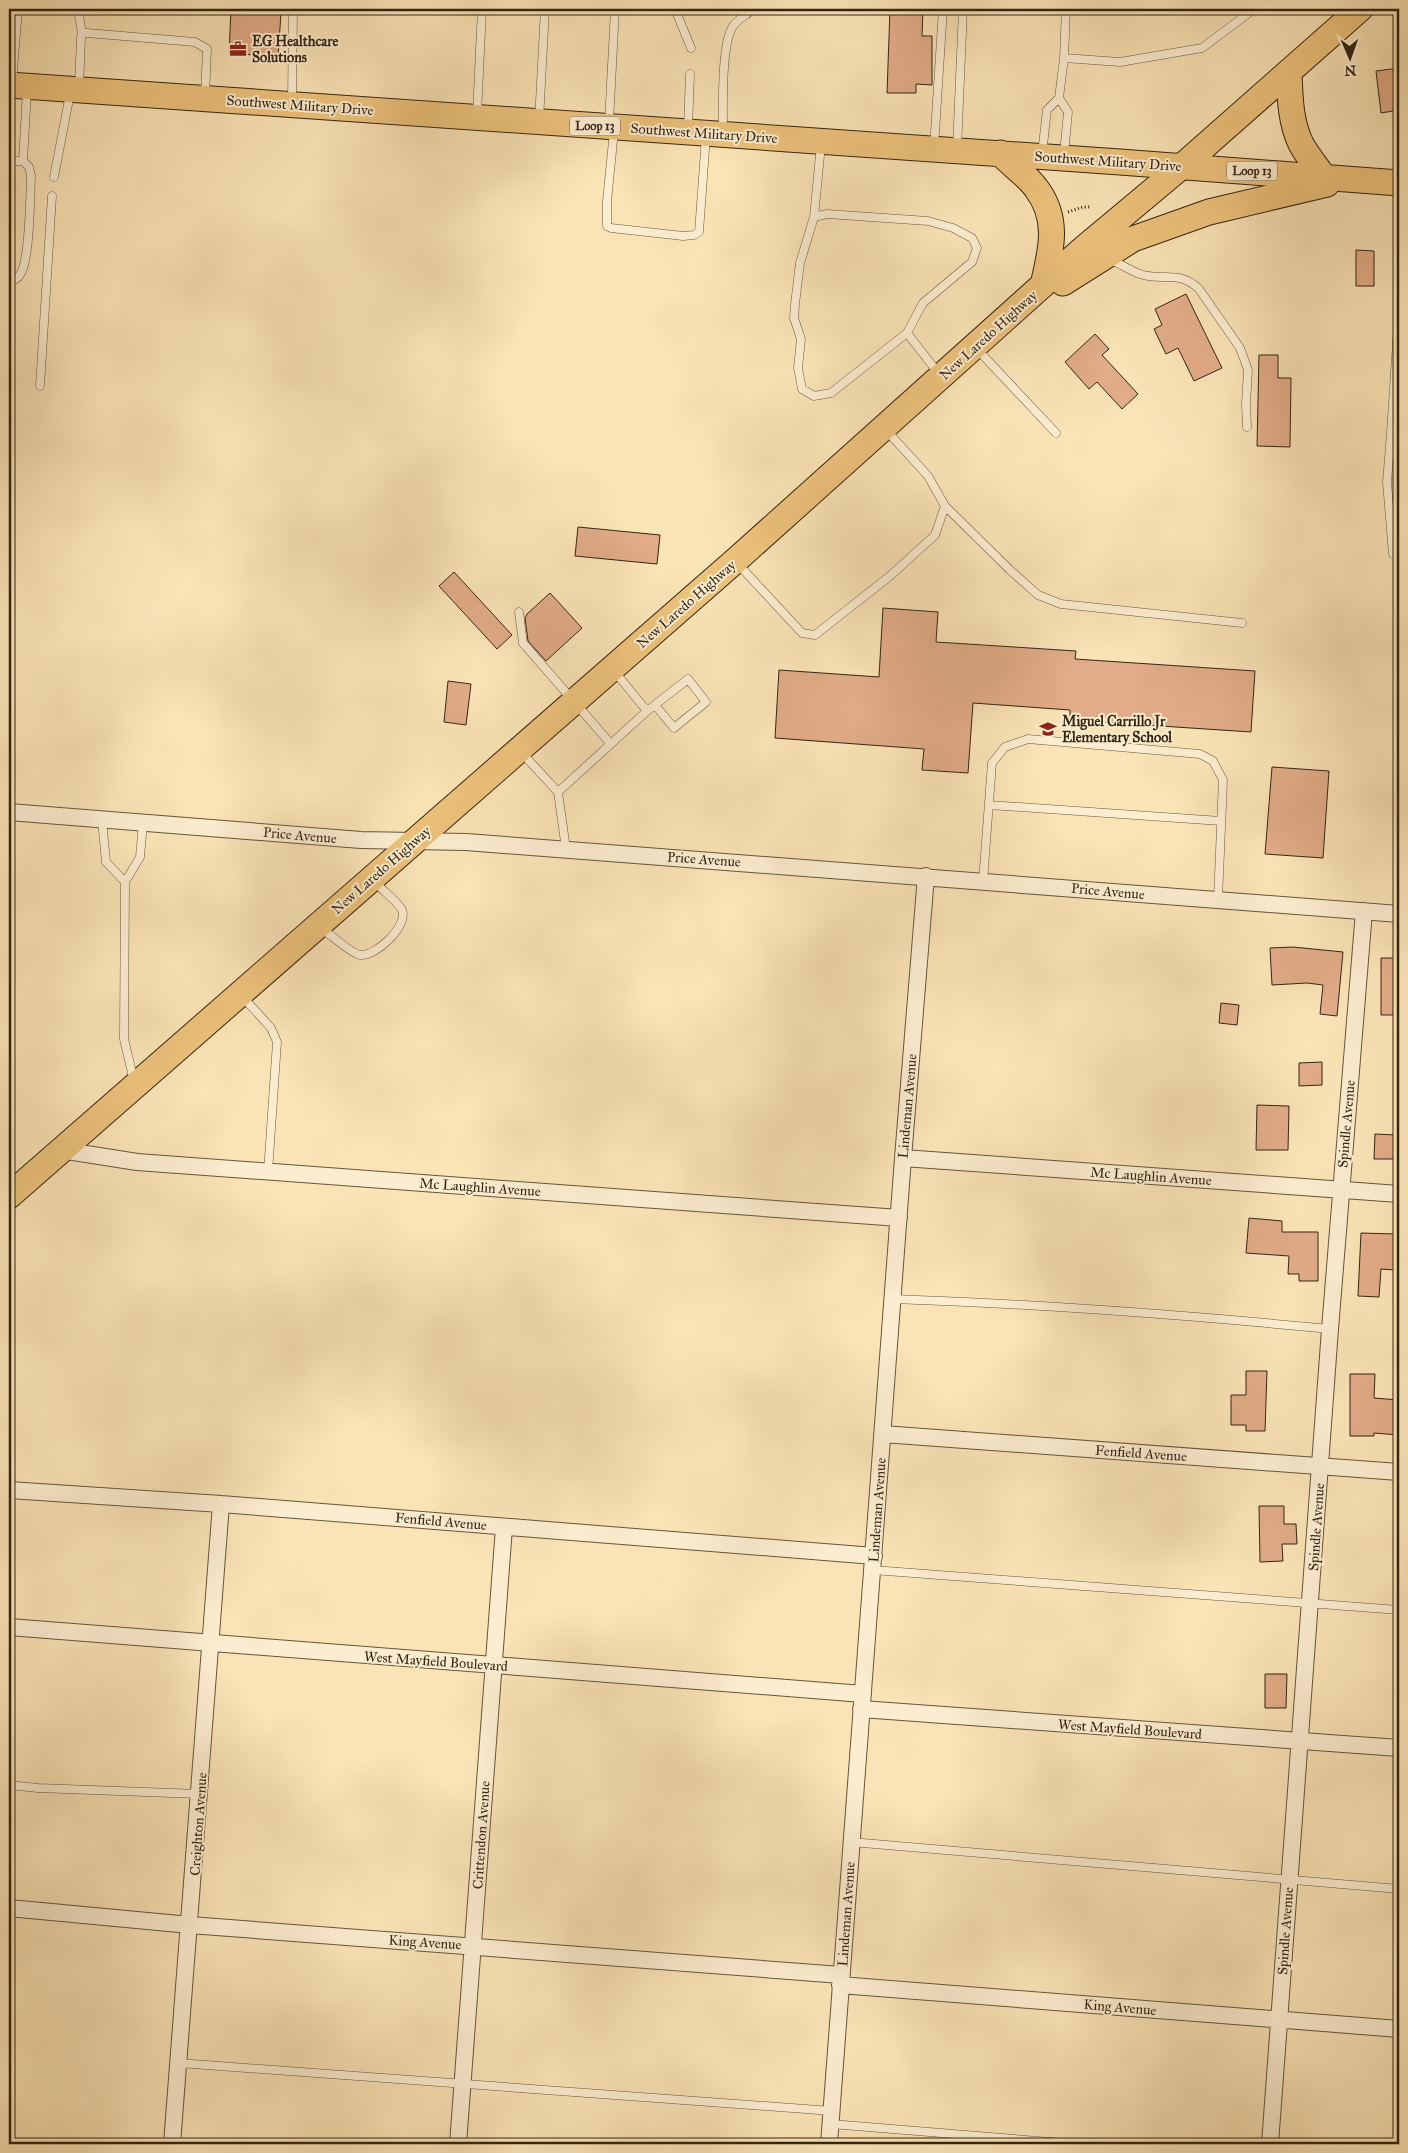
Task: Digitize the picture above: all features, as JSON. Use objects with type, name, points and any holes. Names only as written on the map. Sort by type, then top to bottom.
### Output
[{"type":"main road","name":"New Laredo Highway","points":[[9,1196],[735,561],[1043,285],[1094,253],[1181,166],[1289,72],[1355,10]]},
{"type":"main road","points":[[1289,72],[1290,111],[1301,143],[1322,176]]},
{"type":"main road","name":"Southwest Military Drive","points":[[16,85],[1000,153],[1399,183]]},
{"type":"main road","points":[[1000,153],[1037,189],[1051,218],[1053,230],[1043,285]]},
{"type":"main road","points":[[1002,322],[1094,253],[1210,212],[1350,179]]},
{"type":"street","name":"Price Avenue","points":[[9,812],[361,840],[466,842],[566,849],[1399,914]]},
{"type":"street","name":"Lindeman Avenue","points":[[829,2144],[926,876]]},
{"type":"street","name":"Spindle Avenue","points":[[1270,2144],[1330,1329],[1364,911]]},
{"type":"street","name":"Mc Laughlin Avenue","points":[[61,1150],[137,1162],[899,1218]]},
{"type":"street","name":"Mc Laughlin Avenue","points":[[903,1158],[1399,1194]]},
{"type":"street","name":"Fenfield Avenue","points":[[883,1434],[1399,1472]]},
{"type":"street","name":"Fenfield Avenue","points":[[9,1490],[504,1526],[873,1563]]},
{"type":"street","name":"Creighton Avenue","points":[[172,2144],[222,1504]]},
{"type":"street","name":"Crittendon Avenue","points":[[458,2144],[504,1526]]},
{"type":"street","name":"West Mayfield Boulevard","points":[[9,1627],[493,1665],[862,1702],[1399,1748]]},
{"type":"street","name":"King Avenue","points":[[9,1908],[190,1925],[473,1946],[1278,2020],[1399,2029]]},
{"type":"lane","points":[[9,282],[16,280],[22,272],[26,256],[31,176],[29,168],[23,162],[16,85],[13,18],[18,9]]},
{"type":"lane","points":[[54,177],[75,90],[82,34],[78,9]]},
{"type":"lane","points":[[292,105],[293,9]]},
{"type":"lane","points":[[477,118],[482,9]]},
{"type":"lane","points":[[539,122],[545,9]]},
{"type":"lane","points":[[615,9],[607,226],[683,236],[694,235],[699,232],[705,133],[723,83],[728,39],[732,28],[740,18],[754,9]]},
{"type":"lane","points":[[675,9],[691,48]]},
{"type":"lane","points":[[943,9],[945,150]]},
{"type":"lane","points":[[945,150],[963,9]]},
{"type":"lane","points":[[1053,157],[1047,110],[1059,98],[1064,58],[1066,9]]},
{"type":"lane","points":[[1064,58],[1120,62],[1202,48],[1254,9]]},
{"type":"lane","points":[[82,34],[195,42],[205,46],[207,49],[205,98]]},
{"type":"lane","points":[[690,74],[705,133]]},
{"type":"lane","points":[[1053,157],[1068,112],[1059,98]]},
{"type":"lane","points":[[814,217],[827,214],[928,221],[953,228],[972,238],[977,248],[972,262],[924,303],[907,333],[831,392],[814,396],[802,389],[798,368],[801,339],[794,318],[800,263],[814,217],[821,142]]},
{"type":"lane","points":[[9,161],[23,162]]},
{"type":"lane","points":[[40,386],[52,196]]},
{"type":"lane","points":[[1094,253],[1140,274],[1180,277],[1192,282],[1199,289],[1240,348],[1248,370],[1247,427]]},
{"type":"lane","points":[[1393,554],[1387,482],[1395,434],[1399,312]]},
{"type":"lane","points":[[907,333],[941,377]]},
{"type":"lane","points":[[975,347],[1056,433]]},
{"type":"lane","points":[[884,428],[928,476],[945,506],[1038,595],[1061,604],[1242,623]]},
{"type":"lane","points":[[735,561],[802,633],[815,635],[890,576],[935,535],[945,506]]},
{"type":"lane","points":[[519,612],[522,643],[610,743]]},
{"type":"lane","points":[[612,668],[647,711]]},
{"type":"lane","points":[[558,792],[610,743],[655,704],[688,679],[706,702],[674,728],[655,704]]},
{"type":"lane","points":[[983,881],[992,763],[1005,747],[1028,739],[1200,754],[1213,761],[1223,780],[1218,899]]},
{"type":"lane","points":[[518,750],[558,792],[566,849]]},
{"type":"lane","points":[[989,805],[1221,821]]},
{"type":"lane","points":[[102,820],[106,862],[124,882]]},
{"type":"lane","points":[[136,1085],[124,1039],[124,882],[140,857],[143,823]]},
{"type":"lane","points":[[318,926],[358,955],[368,954],[380,948],[400,926],[402,910],[371,879]]},
{"type":"lane","points":[[240,994],[271,1028],[277,1042],[268,1172]]},
{"type":"lane","points":[[893,1299],[974,1302],[1330,1329]]},
{"type":"lane","points":[[873,1563],[1399,1610]]},
{"type":"lane","points":[[9,1785],[38,1788],[200,1794]]},
{"type":"lane","points":[[851,1842],[1399,1889]]},
{"type":"lane","points":[[179,2063],[463,2083],[831,2117],[1075,2144]]},
{"type":"path","points":[[1066,213],[1083,206],[1087,201]]},
{"type":"path","points":[[1083,206],[1091,208]]},
{"type":"building","points":[[890,9],[923,9],[922,36],[932,36],[932,85],[916,84],[916,93],[887,93]]},
{"type":"building","points":[[231,10],[281,13],[278,57],[229,53]]},
{"type":"building","points":[[1399,68],[1399,110],[1381,113],[1376,71]]},
{"type":"building","points":[[1356,250],[1374,251],[1374,286],[1356,286]]},
{"type":"building","points":[[1186,294],[1222,368],[1194,381],[1178,348],[1166,354],[1154,329],[1162,325],[1155,309]]},
{"type":"building","points":[[1095,334],[1109,349],[1102,355],[1138,394],[1122,409],[1097,382],[1089,389],[1065,362]]},
{"type":"building","points":[[1259,355],[1278,355],[1278,378],[1291,378],[1290,447],[1257,446]]},
{"type":"building","points":[[578,527],[660,535],[657,564],[575,556]]},
{"type":"building","points":[[454,572],[512,635],[497,649],[439,586]]},
{"type":"building","points":[[550,593],[582,628],[546,661],[528,641],[525,618]]},
{"type":"building","points":[[883,608],[938,612],[936,642],[1076,651],[1075,659],[1255,671],[1251,732],[1070,720],[1070,710],[973,703],[968,773],[922,770],[924,749],[775,738],[779,670],[879,677]]},
{"type":"building","points":[[448,681],[471,684],[466,725],[444,722]]},
{"type":"building","points":[[1272,767],[1329,771],[1323,858],[1265,854]]},
{"type":"building","points":[[1293,947],[1343,952],[1337,1016],[1320,1014],[1323,985],[1307,983],[1272,985],[1270,948]]},
{"type":"building","points":[[1381,958],[1399,958],[1398,1015],[1381,1015]]},
{"type":"building","points":[[1221,1003],[1239,1005],[1237,1025],[1219,1023]]},
{"type":"building","points":[[1322,1062],[1322,1085],[1299,1086],[1299,1063]]},
{"type":"building","points":[[1257,1105],[1289,1106],[1288,1150],[1256,1150]]},
{"type":"building","points":[[1375,1134],[1396,1135],[1395,1159],[1374,1159]]},
{"type":"building","points":[[1249,1218],[1282,1221],[1282,1232],[1318,1232],[1318,1281],[1299,1281],[1299,1274],[1288,1274],[1289,1256],[1246,1253]]},
{"type":"building","points":[[1361,1233],[1396,1234],[1394,1270],[1381,1269],[1379,1297],[1358,1296]]},
{"type":"building","points":[[1246,1371],[1267,1371],[1265,1431],[1246,1431],[1246,1425],[1231,1425],[1231,1395],[1246,1395]]},
{"type":"building","points":[[1350,1374],[1375,1374],[1374,1398],[1399,1400],[1399,1435],[1374,1433],[1374,1436],[1350,1436]]},
{"type":"building","points":[[1259,1506],[1284,1506],[1284,1524],[1296,1524],[1297,1544],[1282,1544],[1283,1561],[1260,1562]]},
{"type":"building","points":[[1265,1674],[1287,1674],[1286,1708],[1265,1708]]},
{"type":"place","name":"EG Healthcare Solutions","points":[[238,49]]},
{"type":"place","name":"Miguel Carrillo Jr Elementary School","points":[[1048,729]]}]
